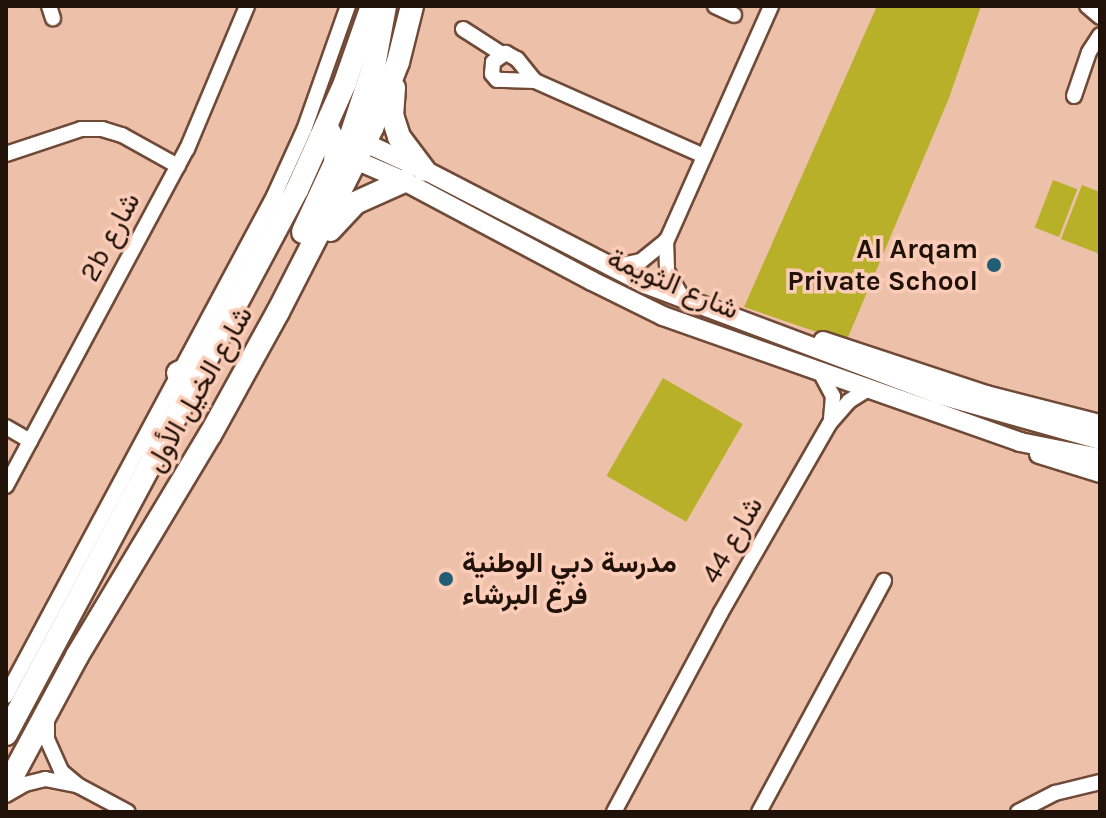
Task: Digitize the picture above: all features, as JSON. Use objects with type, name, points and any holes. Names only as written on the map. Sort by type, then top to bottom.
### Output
[{"type":"main road","name":"شارع الخيل الأول","points":[[6,788],[48,709],[297,276],[342,144],[372,6]]},
{"type":"main road","points":[[278,312],[288,266],[332,170],[374,66],[385,6]]},
{"type":"main road","name":"شارع الخيل الأول","points":[[6,734],[205,362],[342,144],[398,62],[412,6]]},
{"type":"main road","points":[[398,62],[392,115],[399,137],[424,170]]},
{"type":"main road","points":[[297,276],[348,209],[404,181]]},
{"type":"main road","points":[[178,373],[205,362]]},
{"type":"street","name":"2b شارع","points":[[6,486],[178,166],[214,91],[247,6]]},
{"type":"street","points":[[6,696],[285,174],[348,6]]},
{"type":"street","points":[[715,6],[734,15]]},
{"type":"street","points":[[683,299],[667,271],[667,240],[771,6]]},
{"type":"street","points":[[1087,6],[1100,17]]},
{"type":"street","points":[[463,29],[502,54],[513,56],[535,81]]},
{"type":"street","points":[[1074,96],[1090,49],[1100,35]]},
{"type":"street","points":[[502,54],[491,65],[497,80],[535,81],[704,156]]},
{"type":"street","points":[[6,154],[81,129],[102,129],[122,135],[178,166]]},
{"type":"street","name":"شارع الثويمة","points":[[342,144],[424,170],[608,267],[683,299],[955,400],[1100,440]]},
{"type":"street","name":"شارع الثويمة","points":[[342,144],[404,181],[639,305],[1020,442],[1100,458]]},
{"type":"street","points":[[608,267],[641,261],[667,240]]},
{"type":"street","name":"شارع الثويمة","points":[[791,340],[817,339],[1001,400],[1100,424]]},
{"type":"street","points":[[819,370],[833,396],[830,423]]},
{"type":"street","name":"شارع 44","points":[[614,812],[720,614],[830,423],[849,401],[870,388]]},
{"type":"street","points":[[6,427],[30,441]]},
{"type":"street","name":"شارع الثويمة","points":[[1020,442],[1039,454],[1100,473]]},
{"type":"street","points":[[759,812],[884,581]]},
{"type":"street","points":[[48,709],[46,727],[50,750],[61,771],[79,786],[128,812]]},
{"type":"street","points":[[6,795],[25,784],[45,779],[79,786]]},
{"type":"street","points":[[1018,812],[1055,793],[1100,782]]},
{"type":"shaded area","points":[[877,6],[981,6],[949,98],[846,342],[744,307]]},
{"type":"shaded area","points":[[1053,180],[1077,189],[1059,237],[1035,228]]},
{"type":"shaded area","points":[[1082,185],[1100,192],[1100,254],[1061,239]]},
{"type":"shaded area","points":[[663,378],[743,424],[686,522],[606,476]]},
{"type":"place","name":"Al Arqam Private School","points":[[994,265]]},
{"type":"place","name":"مدرسة دبي الوطنية فرع البرشاء","points":[[446,579]]}]
